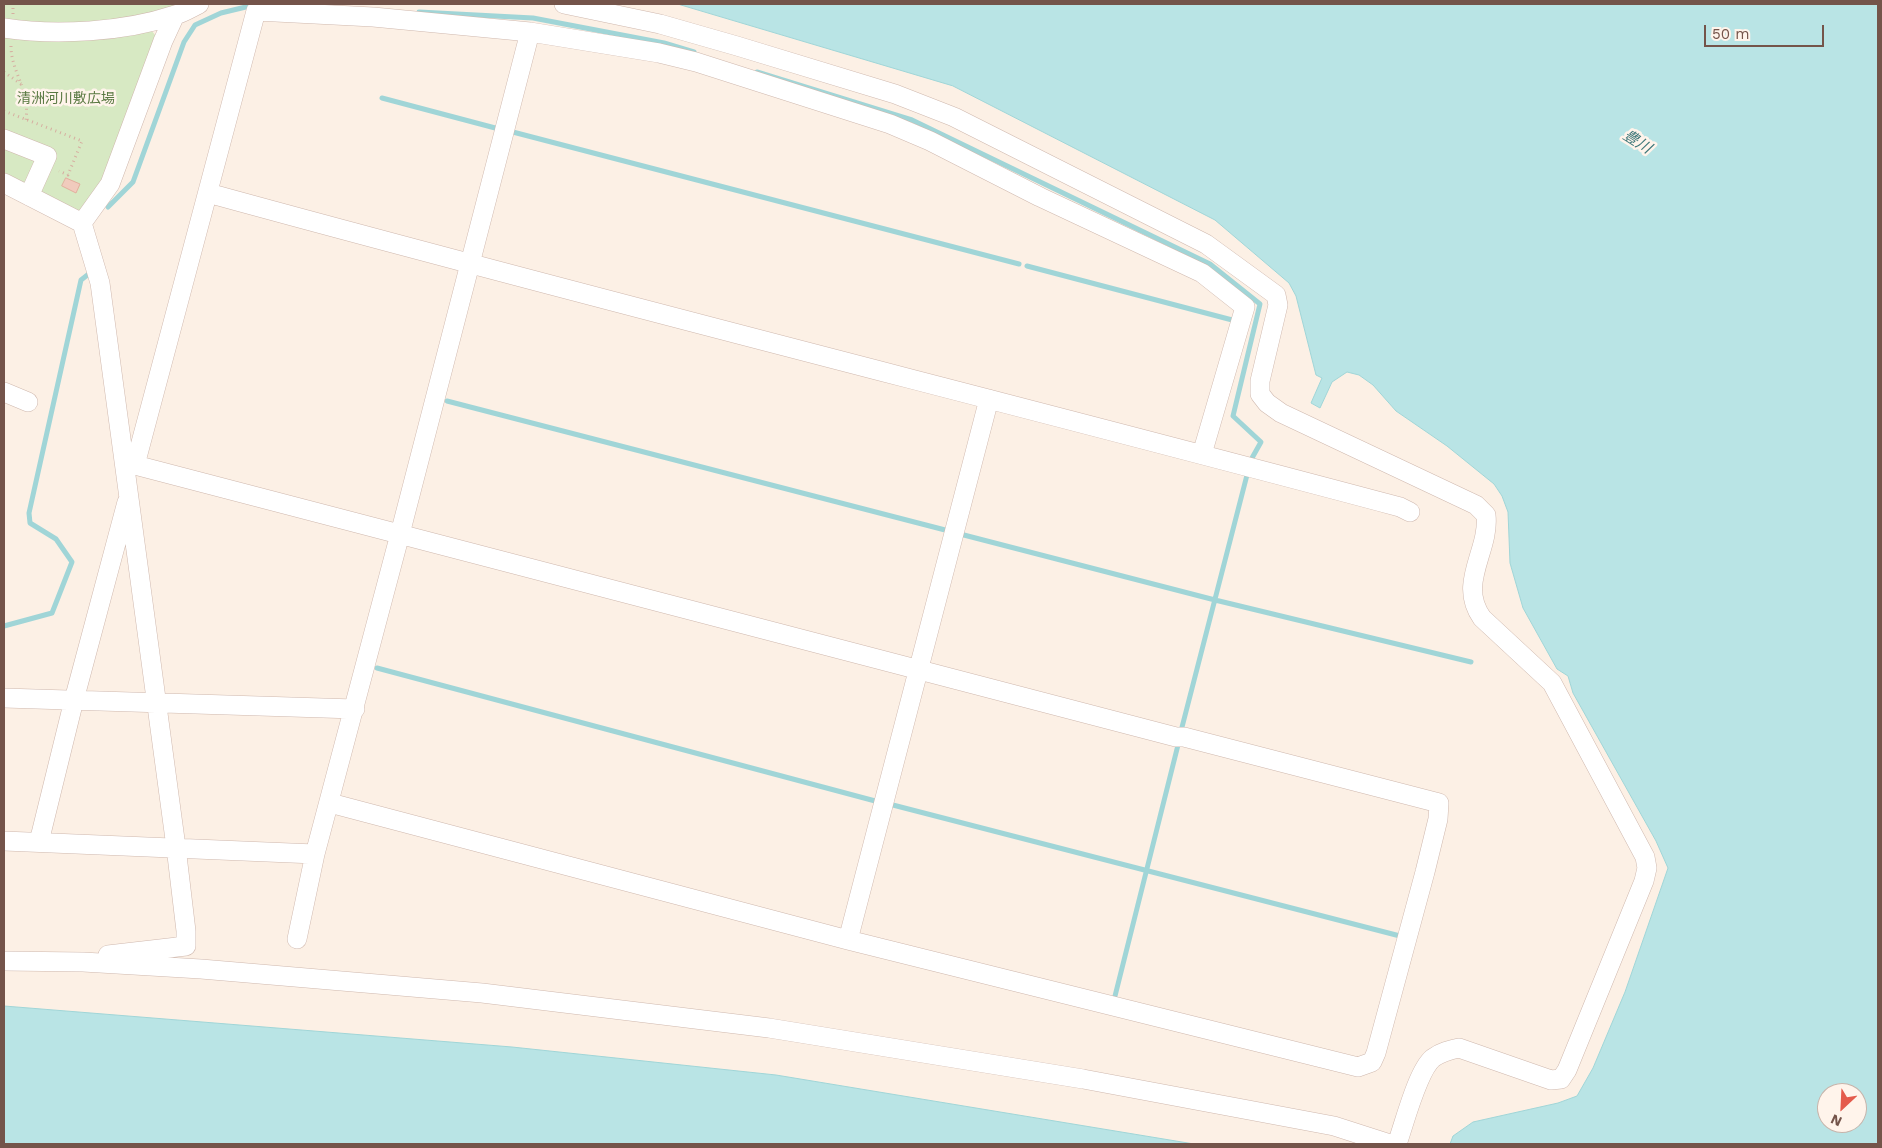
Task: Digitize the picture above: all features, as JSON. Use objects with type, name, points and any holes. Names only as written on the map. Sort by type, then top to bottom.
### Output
[{"type":"street","points":[[8,28],[54,32],[87,32],[129,26],[175,15],[199,4]]},
{"type":"street","points":[[4,961],[83,962],[201,968],[482,993],[769,1028],[1092,1081],[1334,1126],[1390,1144],[1398,1141],[1423,1071],[1432,1058],[1443,1052],[1459,1048],[1551,1080],[1561,1079],[1567,1070],[1644,881],[1647,868],[1645,857],[1552,684],[1482,618],[1476,609],[1472,598],[1472,582],[1487,527],[1486,515],[1476,505],[1282,413],[1267,403],[1260,394],[1260,381],[1278,305],[1276,295],[1206,244],[954,117],[904,98],[669,26],[601,10],[564,4]]},
{"type":"street","points":[[130,464],[208,193],[256,11],[373,17],[530,32],[659,53],[696,62],[890,124],[930,141],[1040,197],[1202,273],[1245,306],[1202,454]]},
{"type":"street","points":[[82,222],[110,184],[163,41],[175,15]]},
{"type":"street","points":[[297,939],[315,854],[330,803],[530,32]]},
{"type":"street","points":[[4,139],[47,156],[29,196]]},
{"type":"street","points":[[4,183],[82,222],[100,283],[130,464],[129,492],[186,931],[186,946],[113,954],[83,962]]},
{"type":"street","points":[[208,193],[469,265],[1202,454],[1400,507],[1410,512]]},
{"type":"street","points":[[4,392],[28,402]]},
{"type":"street","points":[[848,940],[989,399]]},
{"type":"street","points":[[130,464],[1176,737],[1439,803],[1438,819],[1425,872],[1376,1053],[1372,1062],[1358,1067],[848,940],[330,803]]},
{"type":"street","points":[[39,842],[129,492]]},
{"type":"street","points":[[4,698],[354,709]]},
{"type":"street","points":[[4,841],[315,854]]},
{"type":"path","points":[[8,28],[13,60],[23,85],[28,107],[26,120]]},
{"type":"path","points":[[4,72],[23,85]]},
{"type":"green space","points":[[4,4],[177,4],[159,13],[138,19],[70,25],[4,24]]},
{"type":"green space","name":"清洲河川敷広場","points":[[151,30],[156,36],[106,179],[79,211],[4,175],[4,33]]},
{"type":"water","name":"豊川","points":[[678,4],[1878,4],[1878,1144],[1450,1144],[1453,1136],[1473,1122],[1558,1103],[1577,1096],[1593,1068],[1625,992],[1668,868],[1656,841],[1573,693],[1568,676],[1557,669],[1523,608],[1510,563],[1508,512],[1502,496],[1494,484],[1447,446],[1396,411],[1373,385],[1359,375],[1347,372],[1332,382],[1320,408],[1311,403],[1322,378],[1316,375],[1296,296],[1289,283],[1215,220],[953,86]]},
{"type":"water","points":[[4,1006],[512,1047],[776,1075],[1194,1144],[4,1144]]},
{"type":"building","points":[[66,178],[80,184],[76,193],[62,186]]},
{"type":"waterway","points":[[108,207],[133,182],[184,42],[195,25],[221,13],[254,5]]},
{"type":"waterway","points":[[419,12],[533,18],[664,43],[694,52]]},
{"type":"waterway","points":[[757,72],[912,120],[1210,264],[1260,304],[1233,416],[1261,442],[1252,458]]},
{"type":"waterway","points":[[382,98],[499,129]]},
{"type":"waterway","points":[[509,131],[1019,264]]},
{"type":"waterway","points":[[1027,266],[1236,321]]},
{"type":"waterway","points":[[4,626],[52,613],[72,562],[56,539],[30,523],[29,513],[81,280],[90,273]]},
{"type":"waterway","points":[[447,401],[949,531]]},
{"type":"waterway","points":[[1181,731],[1247,475]]},
{"type":"waterway","points":[[960,534],[1215,600],[1471,662]]},
{"type":"waterway","points":[[377,668],[879,802]]},
{"type":"waterway","points":[[1115,996],[1178,745]]},
{"type":"waterway","points":[[889,804],[1400,936]]}]
